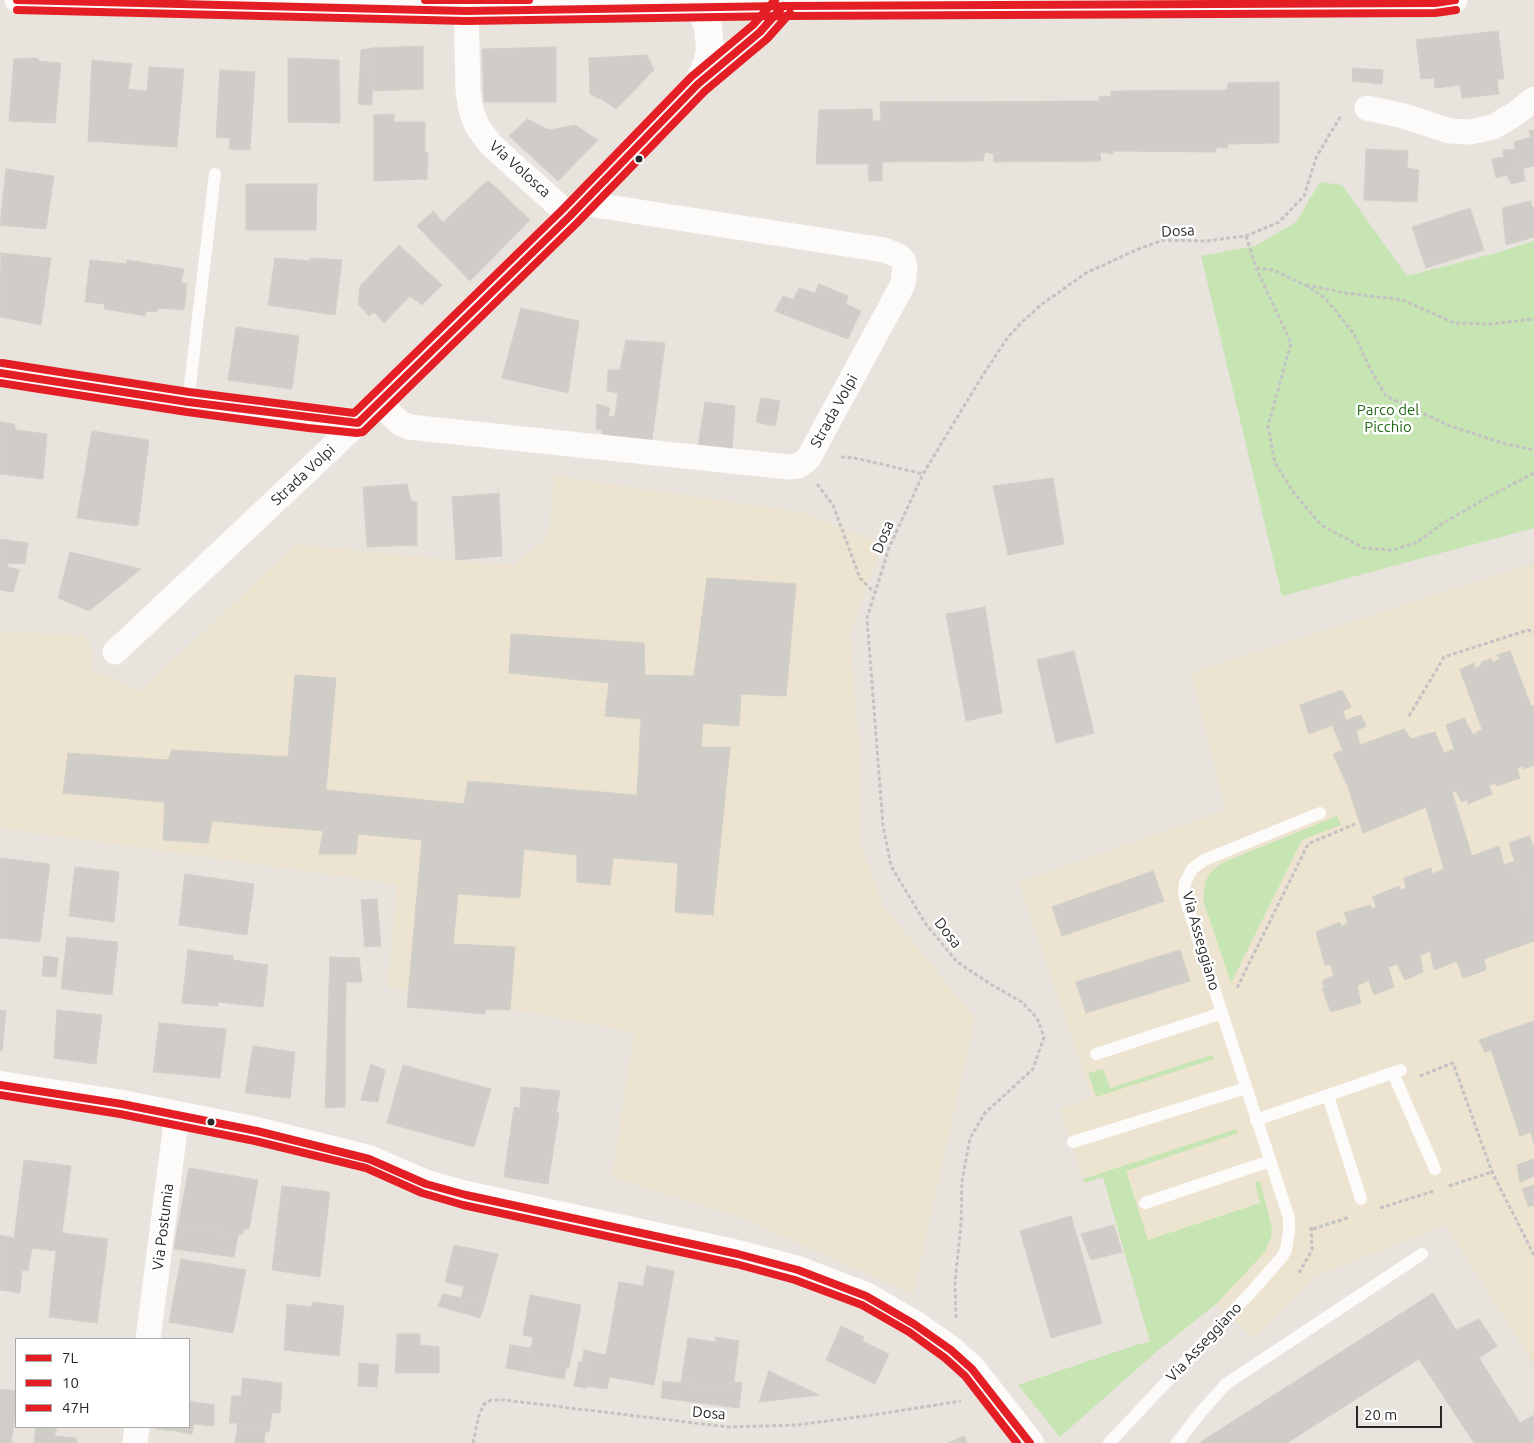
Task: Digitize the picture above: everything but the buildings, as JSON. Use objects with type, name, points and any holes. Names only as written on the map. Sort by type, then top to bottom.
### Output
[{"type":"street","points":[[17,0],[700,6],[785,3],[1435,3],[1455,0]]},
{"type":"street","points":[[358,423],[576,209],[698,84],[760,32],[785,3]]},
{"type":"street","name":"Via Volosca","points":[[466,5],[468,91],[471,110],[477,126],[491,145],[576,209]]},
{"type":"street","points":[[698,84],[708,61],[710,49],[708,26],[700,6]]},
{"type":"street","points":[[1356,110],[1404,116],[1450,131],[1470,132],[1493,127],[1515,114],[1534,99]]},
{"type":"street","name":"Strada Volpi","points":[[379,403],[400,423],[409,427],[789,467],[798,466],[809,455],[903,284],[905,266],[903,260],[899,256],[884,250],[576,209]]},
{"type":"street","name":"Strada Volpi","points":[[0,373],[188,402],[358,423]]},
{"type":"street","name":"Strada Volpi","points":[[115,652],[358,423]]},
{"type":"street","points":[[0,1085],[122,1104],[257,1131],[369,1159],[426,1184],[466,1195],[738,1254],[798,1270],[866,1296],[914,1324],[951,1350],[972,1369],[1030,1443]]},
{"type":"street","name":"Via Postumia","points":[[148,1338],[177,1115]]},
{"type":"street","points":[[135,1443],[137,1428]]},
{"type":"lane","points":[[188,402],[216,174]]},
{"type":"lane","name":"Via Asseggiano","points":[[1109,1443],[1254,1289],[1286,1250],[1289,1218],[1256,1120],[1184,890],[1192,870],[1204,860],[1320,813]]},
{"type":"lane","points":[[1096,1054],[1222,1013]]},
{"type":"lane","points":[[1256,1120],[1397,1072],[1435,1169]]},
{"type":"lane","points":[[1073,1142],[1246,1088]]},
{"type":"lane","points":[[1328,1096],[1361,1199]]},
{"type":"lane","points":[[1145,1203],[1270,1161]]},
{"type":"lane","points":[[1177,1443],[1226,1384],[1422,1254]]},
{"type":"path","name":"Dosa","points":[[956,1320],[955,1283],[961,1225],[962,1181],[970,1138],[985,1113],[1033,1069],[1044,1037],[1037,1018],[1022,1002],[956,962],[925,923],[891,866],[883,826],[867,618],[889,548],[923,474],[981,378],[1008,337],[1042,304],[1086,273],[1163,240],[1204,241],[1246,236],[1279,222],[1304,196],[1316,158],[1328,136],[1356,110]]},
{"type":"path","points":[[1246,236],[1256,268],[1291,343],[1268,426],[1275,463],[1294,493],[1321,525],[1364,548],[1393,550],[1418,542],[1443,524],[1490,496],[1534,473]]},
{"type":"path","points":[[1256,268],[1273,270],[1305,285],[1325,298],[1354,334],[1386,396],[1412,410],[1450,426],[1506,444],[1534,450]]},
{"type":"path","points":[[1305,285],[1346,293],[1403,300],[1454,323],[1491,324],[1534,319]]},
{"type":"path","points":[[875,593],[860,578],[833,504],[812,477],[809,455],[854,458],[923,474]]},
{"type":"path","points":[[1409,716],[1444,657],[1528,630],[1534,632]]},
{"type":"path","points":[[1240,996],[1237,987],[1308,844],[1355,824]]},
{"type":"path","points":[[1419,1076],[1453,1063],[1492,1172],[1534,1255]]},
{"type":"path","points":[[1445,1187],[1492,1172]]},
{"type":"path","points":[[1379,1208],[1435,1190]]},
{"type":"path","points":[[1312,1229],[1350,1217]]},
{"type":"path","points":[[1296,1276],[1312,1250],[1310,1220]]},
{"type":"path","name":"Dosa","points":[[473,1443],[478,1415],[484,1404],[492,1400],[728,1427],[796,1425],[965,1400]]},
{"type":"shaded area","points":[[554,476],[801,512],[882,543],[850,635],[859,742],[859,840],[884,907],[975,1018],[913,1295],[739,1217],[612,1177],[634,1032],[388,987],[397,884],[0,828],[0,631],[83,635],[92,647],[90,670],[141,691],[296,544],[514,565],[549,536]]},
{"type":"shaded area","points":[[1534,563],[1534,1365],[1446,1225],[1315,1276],[1253,1338],[1217,1304],[1150,1342],[1103,1177],[1084,1183],[1060,1109],[1092,1098],[1019,882],[1226,810],[1191,673]]},
{"type":"green space","name":"Parco del Picchio","points":[[1320,182],[1342,185],[1407,276],[1534,241],[1534,528],[1282,596],[1201,256],[1255,246],[1296,222]]},
{"type":"green space","points":[[1337,816],[1341,825],[1302,840],[1231,983],[1203,900],[1205,883],[1209,874],[1222,863]]},
{"type":"green space","points":[[1212,1055],[1214,1059],[1096,1097],[1088,1073],[1103,1069],[1110,1088]]},
{"type":"green space","points":[[1236,1129],[1238,1133],[1126,1171],[1148,1240],[1260,1203],[1255,1183],[1260,1181],[1272,1228],[1271,1237],[1265,1252],[1217,1303],[1155,1353],[1060,1437],[1018,1385],[1150,1342],[1103,1177],[1084,1183],[1083,1179]]},
{"type":"transit line","name":"7L","points":[[17,0],[466,11],[783,6],[1435,3],[1455,0]]},
{"type":"transit line","name":"47H","points":[[425,0],[529,0]]},
{"type":"transit line","name":"47H","points":[[2,363],[189,392],[354,413],[563,209],[691,77],[753,25],[775,0]]},
{"type":"transit line","name":"7L","points":[[0,373],[188,402],[358,423],[570,216],[698,84],[760,32],[783,6]]},
{"type":"transit line","name":"10","points":[[17,10],[466,21],[783,16],[1435,13],[1456,10]]},
{"type":"transit line","name":"10","points":[[0,383],[187,412],[308,428],[363,432],[577,223],[705,91],[767,39],[790,13]]},
{"type":"transit line","name":"7L","points":[[0,1085],[122,1104],[257,1131],[369,1159],[426,1184],[466,1195],[738,1254],[798,1270],[866,1296],[914,1324],[951,1350],[972,1369],[1030,1443]]},
{"type":"transit line","name":"10","points":[[0,1095],[120,1114],[255,1141],[366,1168],[422,1193],[463,1205],[736,1264],[795,1280],[862,1305],[909,1332],[945,1358],[965,1376],[1017,1443]]}]
